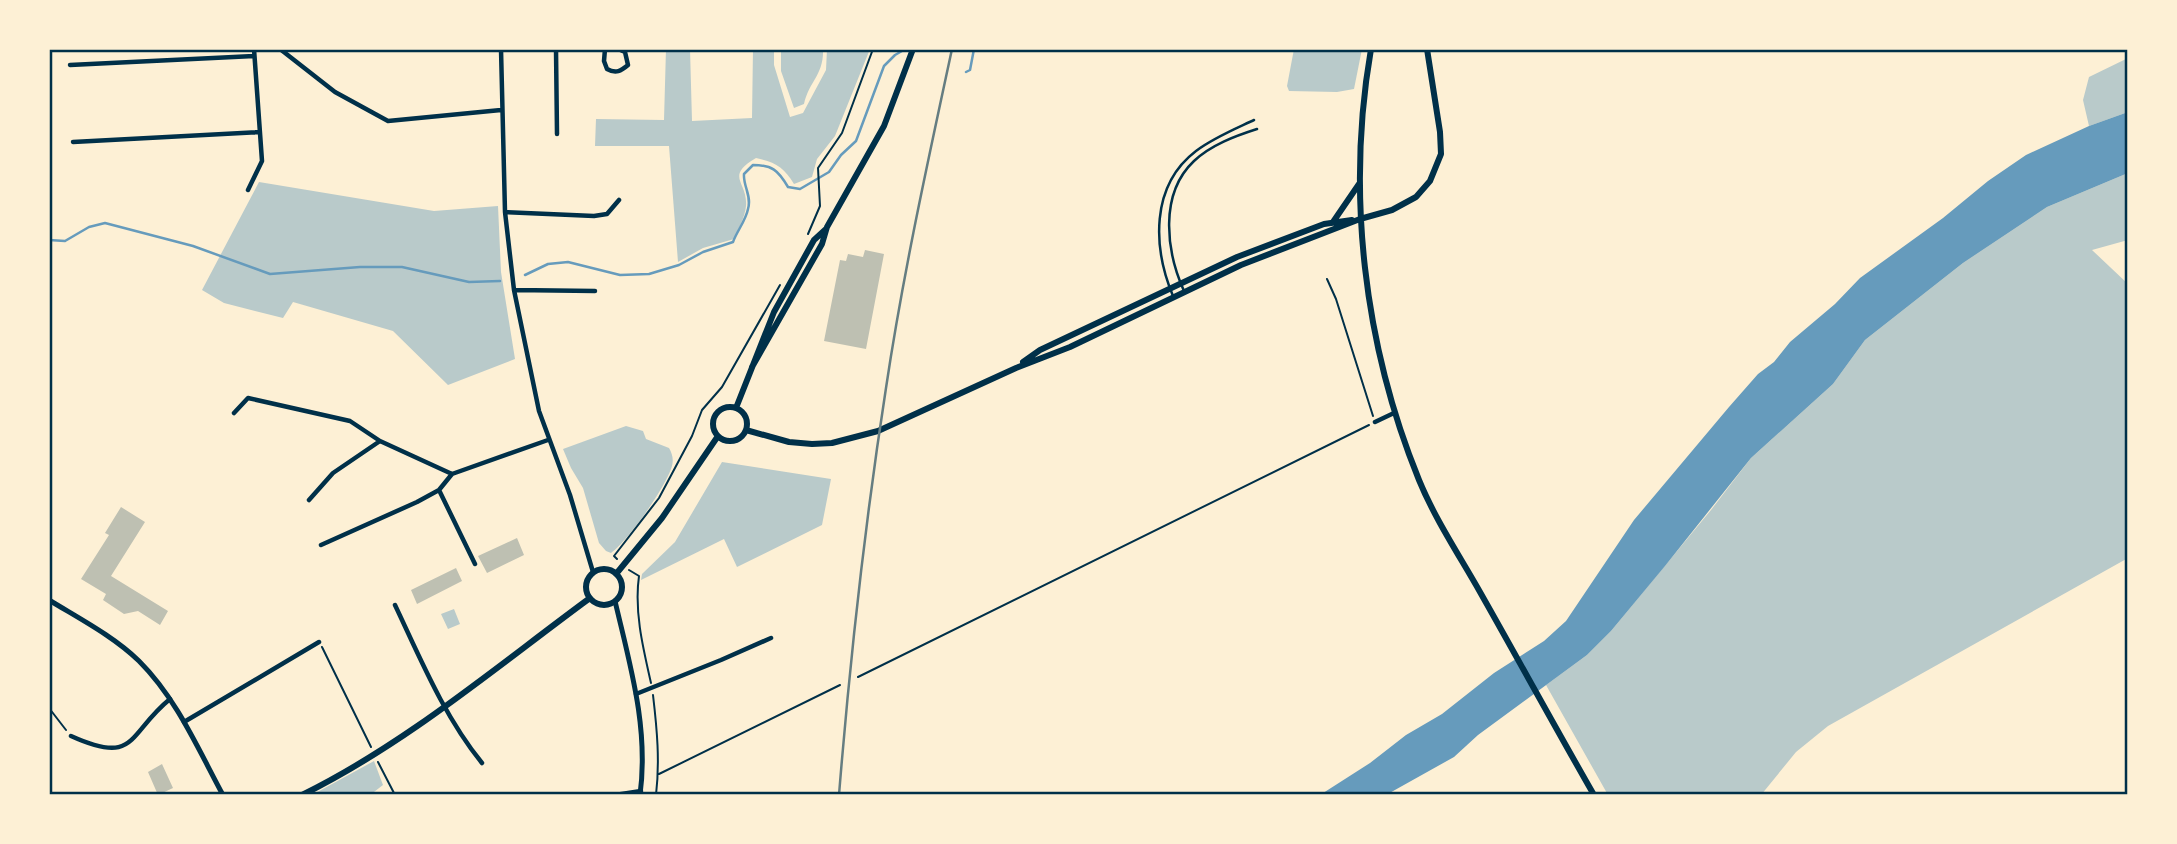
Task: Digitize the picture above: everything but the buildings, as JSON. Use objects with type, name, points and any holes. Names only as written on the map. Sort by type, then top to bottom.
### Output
[{"type":"main road","points":[[736,408],[774,312],[814,240],[827,227],[884,126],[913,49]]},
{"type":"main road","points":[[1371,49],[1362,134],[1360,219],[1366,278],[1394,413],[1420,483],[1594,795]]},
{"type":"main road","points":[[746,430],[789,442],[832,443],[878,431],[1016,368],[1070,347],[1241,265],[1360,219],[1392,210],[1416,197],[1430,181],[1441,153],[1427,49]]},
{"type":"main road","points":[[1333,222],[1360,183]]},
{"type":"main road","points":[[1016,368],[1040,350],[1237,257],[1333,222],[1360,219]]},
{"type":"main road","points":[[724,408],[736,408],[744,414],[746,430],[734,441],[728,441],[718,436],[714,426],[716,416],[724,408]]},
{"type":"main road","points":[[617,574],[663,518],[718,436]]},
{"type":"main road","points":[[605,569],[617,574],[622,588],[615,600],[603,605],[590,598],[586,585],[593,572],[605,569]]},
{"type":"main road","points":[[302,795],[390,746],[590,598]]},
{"type":"street","points":[[248,190],[262,161],[254,49]]},
{"type":"street","points":[[280,49],[335,92],[388,121],[501,110]]},
{"type":"street","points":[[500,49],[505,212],[514,290],[528,364],[548,440],[570,495],[593,572]]},
{"type":"street","points":[[556,49],[557,134]]},
{"type":"street","points":[[596,49],[612,49]]},
{"type":"street","points":[[605,49],[604,61],[607,69],[613,72],[621,71],[628,65],[625,52],[618,49]]},
{"type":"street","points":[[70,65],[254,56]]},
{"type":"street","points":[[74,142],[260,132]]},
{"type":"street","points":[[505,212],[594,216],[607,214],[619,200]]},
{"type":"street","points":[[514,290],[596,291]]},
{"type":"street","points":[[234,412],[248,398],[350,421],[380,441],[453,474]]},
{"type":"street","points":[[1375,422],[1394,413]]},
{"type":"street","points":[[321,545],[417,502],[439,489],[453,474],[548,440]]},
{"type":"street","points":[[309,500],[333,473],[380,441]]},
{"type":"street","points":[[439,489],[475,564]]},
{"type":"street","points":[[49,600],[125,649],[151,674],[184,722],[223,795]]},
{"type":"street","points":[[615,600],[636,694],[643,741],[641,793],[615,795]]},
{"type":"street","points":[[395,606],[444,708],[482,762]]},
{"type":"street","points":[[636,694],[771,638]]},
{"type":"street","points":[[184,722],[319,642]]},
{"type":"street","points":[[71,736],[94,747],[111,750],[122,747],[131,742],[170,699]]},
{"type":"lane","points":[[1173,296],[1158,245],[1159,217],[1168,187],[1180,167],[1199,149],[1254,120]]},
{"type":"lane","points":[[1184,291],[1172,256],[1168,228],[1171,202],[1181,178],[1193,162],[1207,151],[1257,129]]},
{"type":"path","points":[[805,240],[820,206],[818,168],[842,133],[873,49]]},
{"type":"path","points":[[858,677],[1375,422],[1336,299],[1327,279]]},
{"type":"path","points":[[614,556],[659,498],[692,436],[702,410],[722,387],[779,286]]},
{"type":"path","points":[[639,576],[638,597],[643,649],[652,688],[657,732],[656,795]]},
{"type":"path","points":[[319,642],[371,747]]},
{"type":"path","points":[[658,775],[840,685]]},
{"type":"path","points":[[49,708],[71,736]]},
{"type":"path","points":[[378,761],[395,795]]},
{"type":"shaded area","points":[[666,49],[690,49],[692,121],[752,118],[753,49],[774,49],[774,65],[790,117],[803,113],[826,70],[827,49],[870,49],[835,136],[817,159],[812,177],[794,184],[787,173],[769,161],[756,158],[746,164],[739,175],[746,206],[734,239],[703,248],[678,262],[669,146],[595,146],[596,119],[664,120]]},
{"type":"shaded area","points":[[781,49],[823,49],[819,72],[804,104],[794,108],[781,71]]},
{"type":"shaded area","points":[[1294,49],[1362,49],[1354,89],[1337,92],[1289,91],[1287,86]]},
{"type":"shaded area","points":[[2128,58],[2128,112],[2089,126],[2083,100],[2089,77]]},
{"type":"shaded area","points":[[2128,173],[2128,240],[2092,250],[2128,284],[2128,558],[1828,726],[1796,752],[1761,795],[1608,795],[1546,685],[1587,655],[1611,631],[1751,458],[1833,384],[1865,340],[1963,263],[2047,207]]},
{"type":"shaded area","points":[[259,182],[434,211],[498,206],[501,272],[515,359],[448,385],[393,331],[293,302],[283,318],[224,303],[202,290]]},
{"type":"shaded area","points":[[626,426],[643,431],[646,439],[669,448],[673,463],[645,514],[627,538],[611,553],[599,543],[583,488],[563,449]]},
{"type":"shaded area","points":[[722,462],[831,479],[822,525],[737,567],[724,539],[641,580],[642,574],[675,542]]},
{"type":"shaded area","points":[[454,609],[460,624],[448,629],[441,614]]},
{"type":"shaded area","points":[[374,761],[383,785],[370,795],[312,795]]},
{"type":"water","points":[[2128,112],[2128,173],[2047,207],[1963,263],[1865,340],[1833,384],[1751,458],[1611,631],[1587,655],[1478,735],[1454,757],[1386,795],[1320,795],[1370,763],[1406,735],[1442,714],[1494,673],[1544,641],[1566,621],[1634,520],[1729,407],[1790,342],[1835,304],[1860,278],[2026,155],[2089,126]]},
{"type":"waterway","points":[[966,72],[970,70],[974,49]]},
{"type":"waterway","points":[[525,275],[548,264],[568,262],[620,275],[649,274],[679,265],[703,252],[733,242],[749,204],[744,174],[753,165],[770,167],[781,176],[788,187],[800,189],[829,172],[841,155],[856,141],[884,66],[902,51]]},
{"type":"waterway","points":[[49,240],[65,241],[89,227],[105,223],[193,246],[270,274],[360,267],[402,267],[469,282],[500,281]]},
{"type":"railway","points":[[839,795],[859,591],[886,388],[908,260],[952,49]]}]
